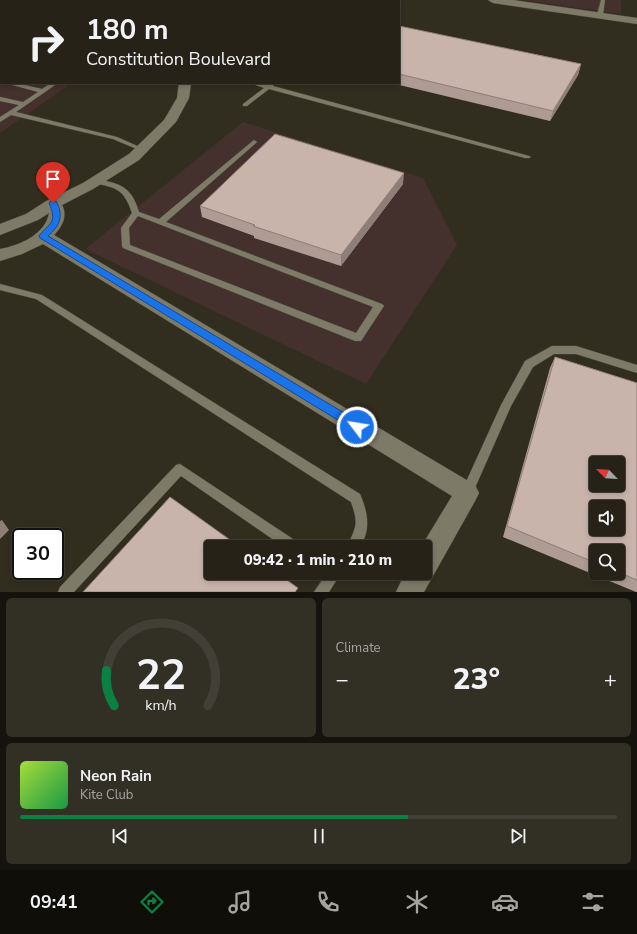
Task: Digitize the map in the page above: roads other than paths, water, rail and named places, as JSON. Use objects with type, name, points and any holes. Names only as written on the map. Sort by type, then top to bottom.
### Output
[{"type":"street","points":[[493,0],[637,21]]},
{"type":"street","points":[[0,230],[32,217],[53,203],[97,181],[134,156],[169,122],[183,98],[186,84]]},
{"type":"street","points":[[0,217],[53,203]]},
{"type":"street","points":[[0,255],[22,249],[43,236],[51,229],[56,221],[57,212],[53,203]]},
{"type":"street","points":[[43,236],[467,493],[432,553]]},
{"type":"lane","points":[[600,15],[603,0]]},
{"type":"lane","points":[[12,84],[44,91]]},
{"type":"lane","points":[[0,120],[54,84]]},
{"type":"lane","points":[[245,104],[272,85],[527,157]]},
{"type":"lane","points":[[0,98],[25,104]]},
{"type":"lane","points":[[10,113],[115,138],[141,149]]},
{"type":"lane","points":[[161,222],[254,142]]},
{"type":"lane","points":[[97,181],[118,186],[130,195],[136,213]]},
{"type":"lane","points":[[136,213],[379,306],[358,338],[126,246],[125,228],[136,213]]},
{"type":"lane","points":[[0,287],[39,297],[356,498],[363,517],[360,537],[358,540]]},
{"type":"lane","points":[[467,493],[506,405],[529,364],[552,350],[576,350],[637,369]]},
{"type":"lane","points":[[65,592],[180,469],[285,540]]},
{"type":"lane","points":[[321,592],[329,580]]}]
